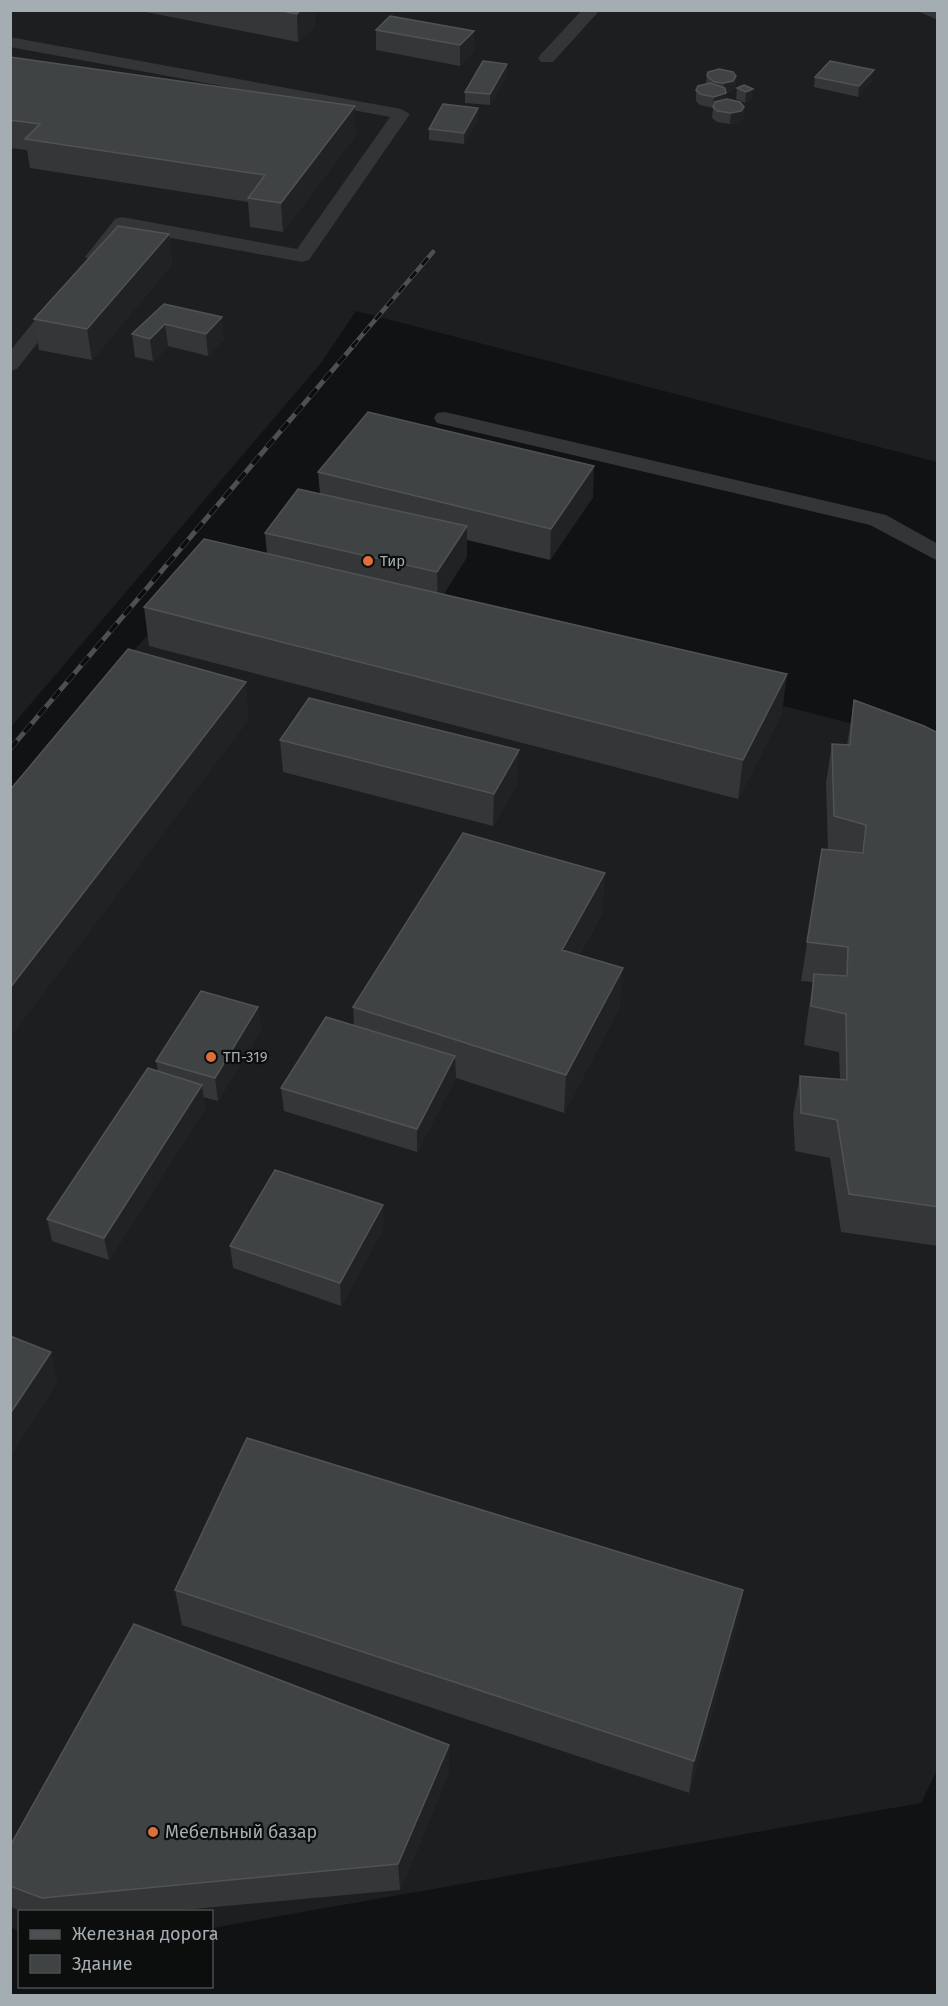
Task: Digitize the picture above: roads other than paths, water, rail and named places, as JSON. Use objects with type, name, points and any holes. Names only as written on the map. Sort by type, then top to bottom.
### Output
[{"type":"lane","points":[[547,58],[592,10]]},
{"type":"lane","points":[[923,10],[938,15]]},
{"type":"lane","points":[[10,42],[401,114],[302,256],[122,223],[87,267]]},
{"type":"lane","points":[[10,365],[73,285]]},
{"type":"lane","points":[[445,418],[767,492],[878,520],[938,554]]},
{"type":"railway","points":[[352,347],[433,252]]},
{"type":"railway","points":[[10,749],[354,345]]},
{"type":"place","name":"Тир","points":[[368,561]]},
{"type":"place","name":"ТП-319","points":[[211,1057]]},
{"type":"place","name":"Мебельный базар","points":[[153,1832]]}]
